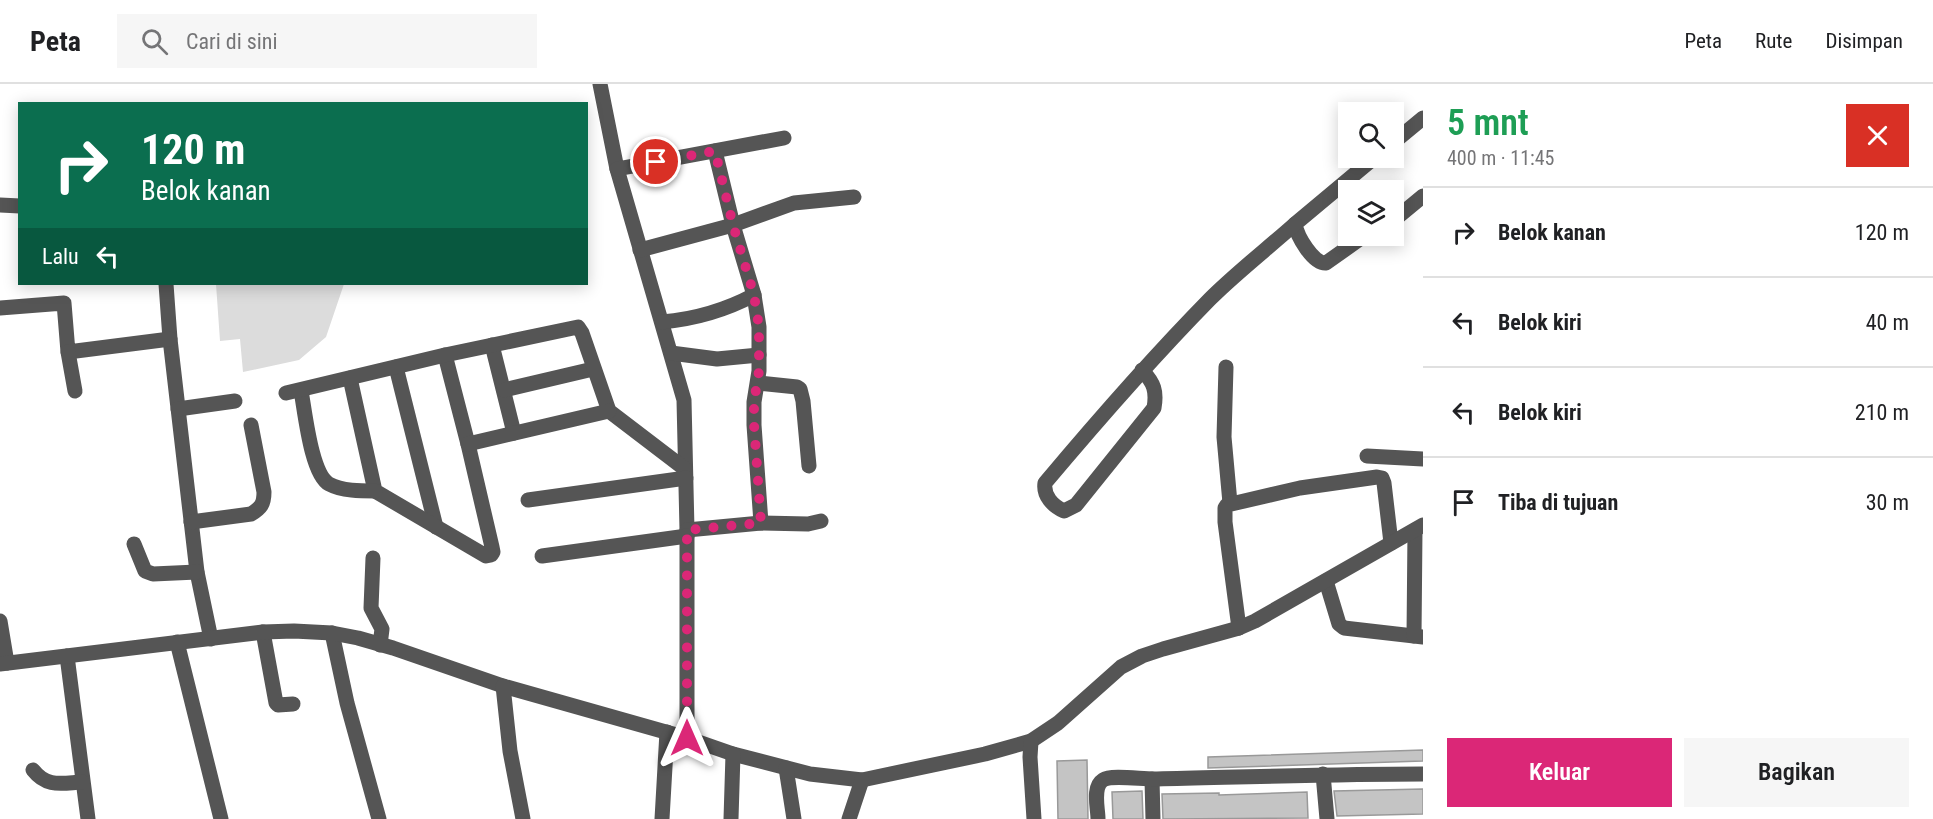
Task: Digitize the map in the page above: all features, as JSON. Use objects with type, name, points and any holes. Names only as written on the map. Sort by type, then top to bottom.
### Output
[{"type":"street","points":[[600,84],[617,169],[684,400],[687,533],[687,738]]},
{"type":"street","points":[[1404,134],[1423,118]]},
{"type":"street","points":[[617,169],[784,138]]},
{"type":"street","points":[[715,151],[733,225],[754,295],[759,327],[758,383],[754,402],[754,424],[761,523]]},
{"type":"street","points":[[1142,370],[1155,388],[1154,408],[1076,505],[1064,511],[1055,507],[1046,493],[1045,483],[1142,370],[1211,298],[1362,168]]},
{"type":"street","points":[[1404,212],[1423,196]]},
{"type":"street","points":[[640,250],[733,225],[794,203],[854,197]]},
{"type":"street","points":[[0,205],[18,206]]},
{"type":"street","points":[[1295,224],[1298,237],[1316,260],[1322,263],[1326,263],[1350,246]]},
{"type":"street","points":[[166,285],[170,339],[197,572],[211,639]]},
{"type":"street","points":[[662,322],[705,316],[728,309],[754,295]]},
{"type":"street","points":[[0,308],[64,303],[68,352],[75,392]]},
{"type":"street","points":[[445,355],[493,552],[491,555],[486,556],[375,491],[355,491],[329,484],[320,476],[294,392],[445,355],[578,327],[609,411],[686,473]]},
{"type":"street","points":[[68,352],[170,339]]},
{"type":"street","points":[[492,345],[514,433]]},
{"type":"street","points":[[671,353],[717,359],[759,355]]},
{"type":"street","points":[[396,367],[436,527]]},
{"type":"street","points":[[1226,367],[1224,437],[1230,503]]},
{"type":"street","points":[[504,390],[594,369]]},
{"type":"street","points":[[350,378],[375,491]]},
{"type":"street","points":[[758,383],[800,389],[809,466]]},
{"type":"street","points":[[178,409],[235,400]]},
{"type":"street","points":[[468,444],[609,411]]},
{"type":"street","points":[[191,522],[250,514],[259,509],[264,502],[251,424]]},
{"type":"street","points":[[1367,456],[1423,459]]},
{"type":"street","points":[[528,500],[686,473]]},
{"type":"street","points":[[1239,628],[1226,522],[1225,508],[1230,503],[1300,488],[1382,478],[1391,543]]},
{"type":"street","points":[[542,556],[761,523],[795,524],[821,521]]},
{"type":"street","points":[[0,621],[3,663],[263,632],[332,633],[380,645],[503,686],[667,732],[733,754],[810,774],[862,780],[985,754],[1031,741],[1058,723],[1121,667],[1142,656],[1239,628],[1255,621],[1419,527],[1419,636],[1344,628],[1339,624],[1326,581]]},
{"type":"street","points":[[134,544],[145,571],[153,574],[197,572]]},
{"type":"street","points":[[373,558],[371,608],[382,629],[380,645]]},
{"type":"street","points":[[263,632],[276,703],[278,705],[293,704]]},
{"type":"street","points":[[332,633],[347,703],[379,819]]},
{"type":"street","points":[[177,642],[221,819]]},
{"type":"street","points":[[67,656],[88,819]]},
{"type":"street","points":[[503,686],[510,751],[523,819]]},
{"type":"street","points":[[662,819],[667,732]]},
{"type":"street","points":[[1031,741],[1034,819]]},
{"type":"street","points":[[731,819],[733,754]]},
{"type":"street","points":[[786,768],[794,819]]},
{"type":"street","points":[[33,770],[40,779],[50,783],[82,782]]},
{"type":"street","points":[[1323,774],[1327,819]]},
{"type":"street","points":[[1098,819],[1097,788],[1101,781],[1107,778],[1423,774]]},
{"type":"street","points":[[1152,779],[1153,819]]},
{"type":"street","points":[[849,819],[862,780]]},
{"type":"shaded area","points":[[216,285],[344,285],[326,337],[299,360],[243,372],[240,339],[220,341]]},
{"type":"building","points":[[1423,750],[1423,761],[1208,768],[1208,757]]},
{"type":"building","points":[[1087,760],[1088,819],[1058,819],[1057,761]]},
{"type":"building","points":[[1423,789],[1423,814],[1337,816],[1334,791]]},
{"type":"building","points":[[1142,791],[1143,819],[1113,819],[1112,792]]},
{"type":"building","points":[[1307,792],[1308,818],[1163,819],[1162,794]]},
{"type":"route","points":[[656,162],[715,151],[733,225],[754,295],[759,327],[759,371],[754,402],[754,424],[761,523],[687,530],[687,738]]}]
